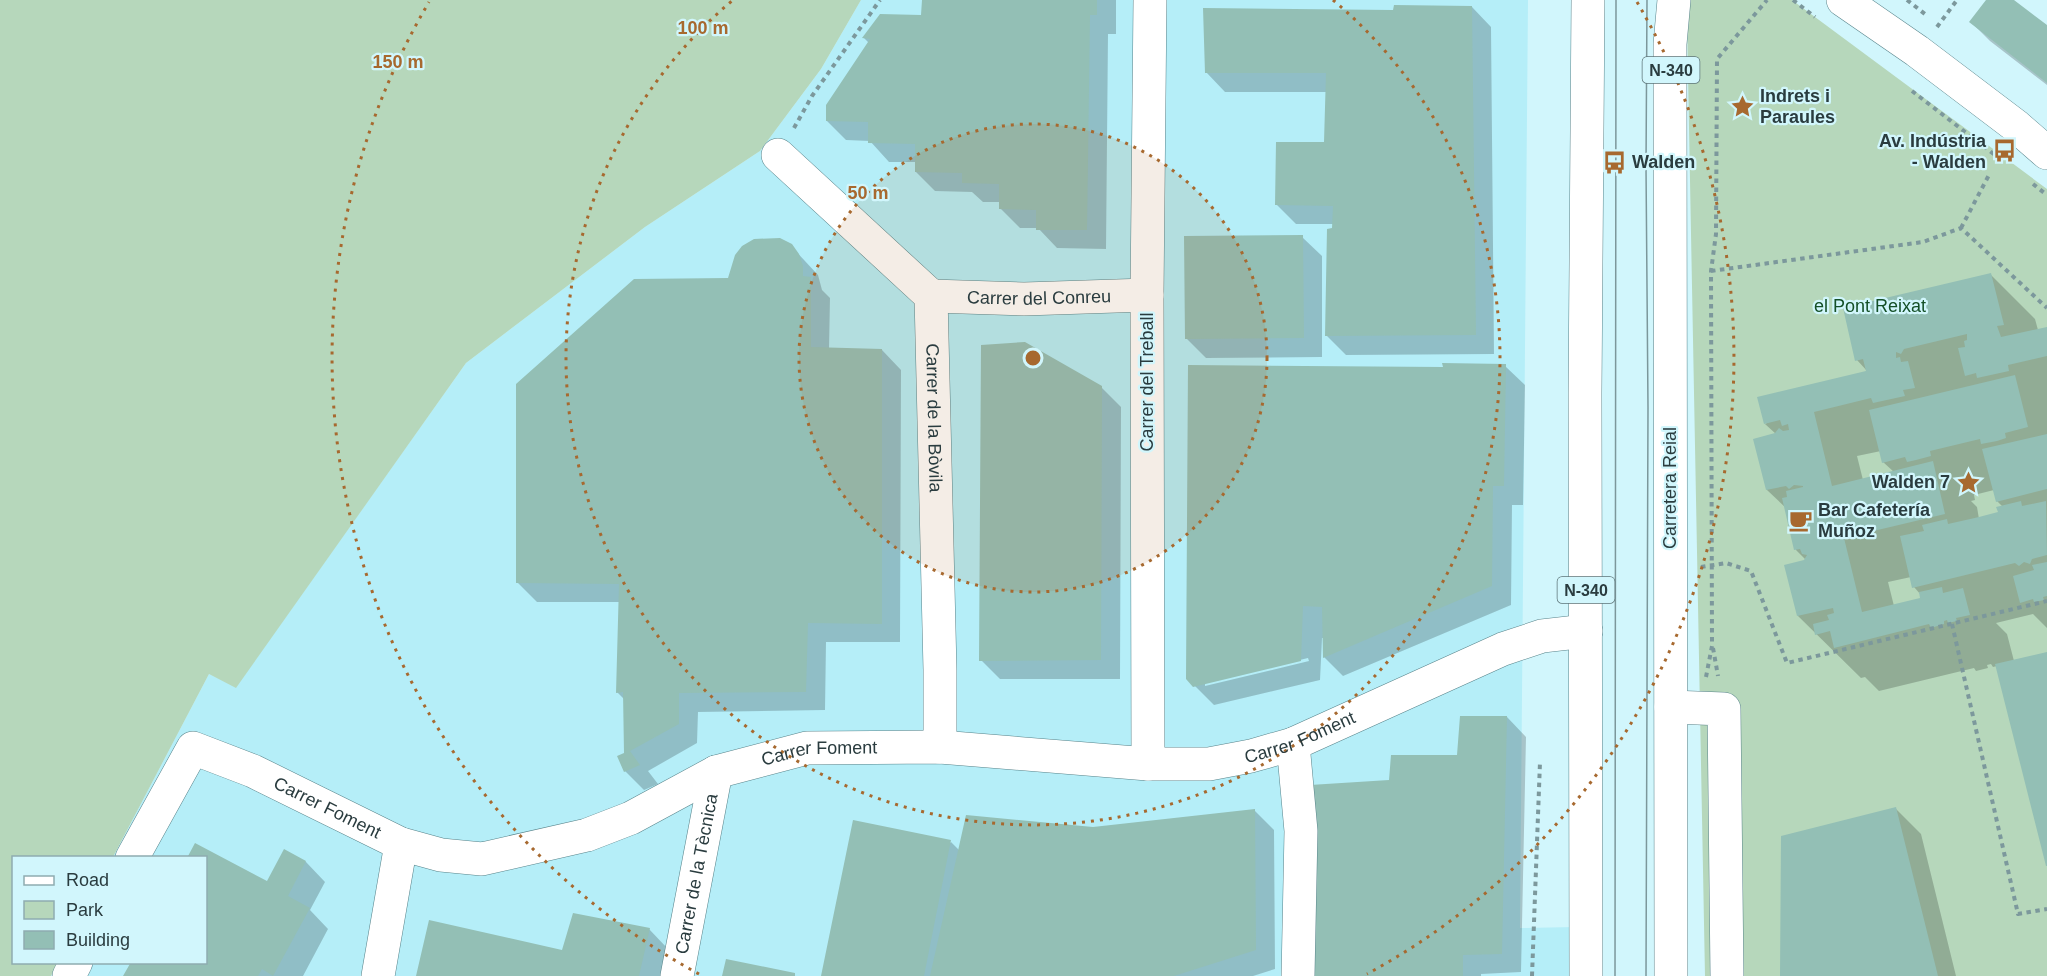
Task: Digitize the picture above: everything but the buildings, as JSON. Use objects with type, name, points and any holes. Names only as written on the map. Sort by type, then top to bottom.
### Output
[{"type":"street","name":"Carrer del Treball","points":[[1148,764],[1149,0]]},
{"type":"street","name":"N-340","points":[[1586,976],[1585,382],[1588,0]]},
{"type":"street","name":"Carretera Reial","points":[[1671,976],[1670,44],[1674,0]]},
{"type":"street","points":[[1858,0],[1917,51],[2016,126],[2047,153]]},
{"type":"street","points":[[1832,11],[1917,51]]},
{"type":"street","points":[[778,155],[931,296]]},
{"type":"street","name":"Carrer del Conreu","points":[[931,296],[1024,299],[1147,295]]},
{"type":"street","name":"Carrer de la Bòvila","points":[[931,296],[940,747]]},
{"type":"street","name":"Carrer Foment","points":[[133,856],[192,748],[253,771],[401,844],[441,855],[482,859],[587,835],[631,818],[716,772],[807,748],[940,747],[1148,764],[1209,764],[1251,756],[1293,744],[1503,648],[1542,636],[1586,631]]},
{"type":"street","points":[[1671,707],[1724,709],[1727,976]]},
{"type":"street","points":[[1293,744],[1301,831],[1298,976]]},
{"type":"street","name":"Carrer de la Tècnica","points":[[676,976],[716,772]]},
{"type":"street","points":[[378,976],[401,844]]},
{"type":"path","points":[[778,155],[812,96],[880,0]]},
{"type":"path","points":[[1712,646],[1710,271],[1716,234],[1717,59],[1767,0]]},
{"type":"path","points":[[1793,0],[1832,11]]},
{"type":"path","points":[[1906,87],[2009,166]]},
{"type":"path","points":[[1710,271],[1923,242],[1961,228],[1990,173]]},
{"type":"path","points":[[2028,180],[2047,195]]},
{"type":"path","points":[[1961,228],[2047,308]]},
{"type":"path","points":[[1670,571],[1726,563],[1751,571],[1787,663],[2047,601]]},
{"type":"path","points":[[1952,624],[2018,914],[2047,909]]},
{"type":"path","points":[[1532,976],[1540,762]]},
{"type":"shaded area","points":[[861,0],[1528,0],[1520,928],[1575,927],[1575,976],[51,976],[57,964],[207,964],[207,856],[114,856],[209,674],[236,687],[466,363],[645,227],[760,151],[821,69]]},
{"type":"green space","points":[[0,0],[861,0],[821,69],[760,151],[645,227],[466,363],[236,688],[209,674],[114,856],[12,856],[12,964],[57,964],[51,976],[0,976]]},
{"type":"green space","name":"el Pont Reixat","points":[[1689,0],[1792,0],[2047,189],[2047,976],[1705,976],[1687,21]]},
{"type":"tram line","points":[[1615,976],[1616,0]]},
{"type":"tram line","points":[[1646,976],[1647,0]]},
{"type":"place","name":"Indrets i Paraules","points":[[1742,106]]},
{"type":"place","name":"Av. Indústria - Walden","points":[[2004,151]]},
{"type":"place","name":"Walden","points":[[1614,162]]},
{"type":"place","name":"Walden 7","points":[[1968,482]]},
{"type":"place","name":"Bar Cafetería Muñoz","points":[[1800,520]]}]
